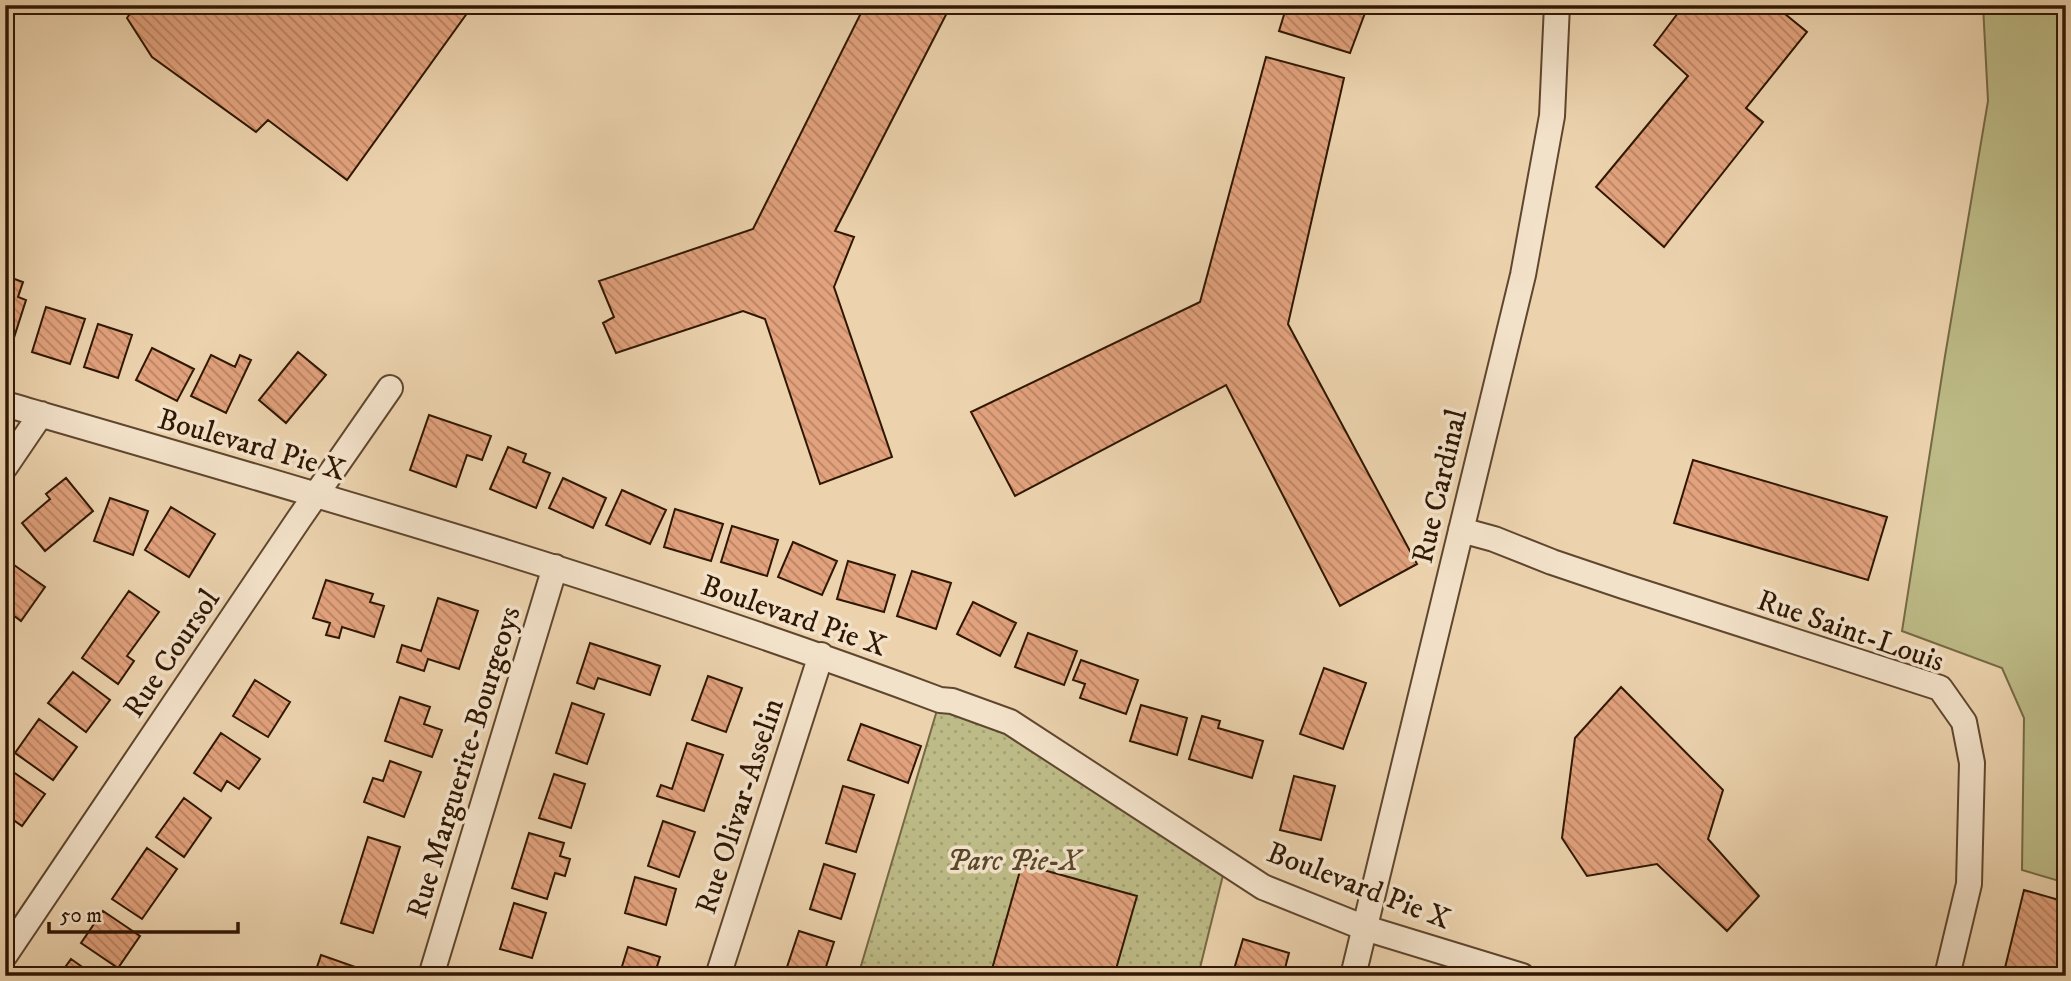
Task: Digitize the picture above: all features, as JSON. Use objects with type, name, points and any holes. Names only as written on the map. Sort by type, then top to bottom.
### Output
[{"type":"street","name":"Rue Cardinal","points":[[1353,976],[1496,381],[1508,344],[1539,195],[1552,116],[1557,5]]},
{"type":"street","name":"Rue Coursol","points":[[5,955],[390,388]]},
{"type":"street","name":"Boulevard Pie X","points":[[5,404],[555,567],[821,655],[940,700],[952,701],[1010,722],[1263,887],[1365,928],[1522,976]]},
{"type":"street","points":[[5,467],[41,414]]},
{"type":"street","name":"Rue Saint-Louis","points":[[1461,530],[1494,539],[1623,586],[1940,688],[1965,722],[1972,763],[1969,884],[1947,976]]},
{"type":"street","name":"Rue Marguerite-Bourgeoys","points":[[431,976],[555,567]]},
{"type":"street","name":"Rue Olivar-Asselin","points":[[718,976],[821,655]]},
{"type":"green space","points":[[1983,5],[2066,5],[2066,883],[2022,870],[2024,718],[2002,668],[1902,631],[1988,101]]},
{"type":"green space","name":"Parc Pie-X","points":[[940,700],[952,701],[1226,863],[1198,976],[858,976]]},
{"type":"building","points":[[136,5],[473,5],[347,180],[268,120],[256,132],[152,57],[127,18]]},
{"type":"building","points":[[865,5],[951,5],[835,231],[854,237],[834,287],[892,457],[820,484],[765,319],[743,311],[616,353],[603,323],[614,317],[599,281],[753,229]]},
{"type":"building","points":[[1287,5],[1368,5],[1350,53],[1279,31]]},
{"type":"building","points":[[1684,5],[1774,5],[1807,32],[1746,108],[1763,122],[1664,247],[1596,187],[1688,76],[1654,45]]},
{"type":"building","points":[[1266,57],[1344,78],[1288,324],[1417,564],[1340,606],[1226,385],[1015,496],[971,412],[1200,302]]},
{"type":"building","points":[[9,277],[23,282],[18,297],[26,300],[11,347],[5,345],[5,289]]},
{"type":"building","points":[[46,307],[85,319],[70,364],[32,352]]},
{"type":"building","points":[[98,324],[132,335],[118,378],[84,367]]},
{"type":"building","points":[[152,348],[194,369],[177,401],[136,380]]},
{"type":"building","points":[[298,352],[326,375],[286,423],[259,400]]},
{"type":"building","points":[[211,355],[235,367],[240,355],[251,360],[226,413],[191,396]]},
{"type":"building","points":[[429,415],[491,436],[482,460],[467,455],[456,487],[410,470]]},
{"type":"building","points":[[508,447],[526,454],[523,462],[550,473],[536,508],[490,489]]},
{"type":"building","points":[[1693,460],[1887,517],[1868,580],[1674,523]]},
{"type":"building","points":[[66,478],[93,511],[45,551],[22,523],[50,499],[46,494]]},
{"type":"building","points":[[563,478],[606,498],[593,528],[549,508]]},
{"type":"building","points":[[622,490],[666,510],[650,544],[606,525]]},
{"type":"building","points":[[110,498],[148,511],[133,555],[94,541]]},
{"type":"building","points":[[171,507],[215,534],[189,577],[145,550]]},
{"type":"building","points":[[675,509],[723,524],[711,561],[664,547]]},
{"type":"building","points":[[732,526],[778,540],[767,576],[721,562]]},
{"type":"building","points":[[793,542],[837,561],[822,595],[778,577]]},
{"type":"building","points":[[7,560],[45,587],[21,621],[5,609]]},
{"type":"building","points":[[848,561],[895,575],[884,612],[837,599]]},
{"type":"building","points":[[912,571],[951,583],[936,629],[897,616]]},
{"type":"building","points":[[326,580],[373,594],[370,602],[384,606],[374,637],[342,627],[339,638],[326,635],[330,623],[313,618]]},
{"type":"building","points":[[129,591],[159,612],[127,656],[134,661],[118,684],[82,658]]},
{"type":"building","points":[[438,598],[478,611],[459,669],[428,659],[424,671],[397,662],[402,645],[421,651]]},
{"type":"building","points":[[973,602],[1016,623],[1000,656],[957,634]]},
{"type":"building","points":[[1028,633],[1077,651],[1064,685],[1015,667]]},
{"type":"building","points":[[590,643],[660,666],[650,695],[598,678],[594,689],[577,683]]},
{"type":"building","points":[[1081,660],[1138,680],[1126,714],[1080,698],[1085,684],[1073,680]]},
{"type":"building","points":[[1324,668],[1366,683],[1343,749],[1300,734]]},
{"type":"building","points":[[73,672],[110,700],[86,732],[48,703]]},
{"type":"building","points":[[708,676],[742,688],[726,732],[692,720]]},
{"type":"building","points":[[255,680],[290,702],[268,737],[233,716]]},
{"type":"building","points":[[1621,687],[1723,790],[1708,839],[1759,896],[1727,931],[1657,864],[1587,876],[1562,838],[1575,738]]},
{"type":"building","points":[[400,697],[430,707],[424,724],[442,730],[432,757],[385,741]]},
{"type":"building","points":[[572,703],[604,714],[587,764],[556,753]]},
{"type":"building","points":[[1141,705],[1187,718],[1177,755],[1130,741]]},
{"type":"building","points":[[1202,716],[1220,721],[1218,728],[1263,741],[1252,778],[1189,759]]},
{"type":"building","points":[[39,719],[77,747],[53,780],[15,753]]},
{"type":"building","points":[[861,724],[921,746],[908,783],[848,760]]},
{"type":"building","points":[[221,733],[260,759],[239,789],[227,781],[221,791],[194,773]]},
{"type":"building","points":[[687,743],[723,755],[704,811],[657,796],[661,785],[672,789]]},
{"type":"building","points":[[390,761],[421,772],[404,817],[364,802],[373,778],[383,781]]},
{"type":"building","points":[[6,767],[45,794],[22,826],[5,814]]},
{"type":"building","points":[[554,774],[585,784],[571,828],[539,818]]},
{"type":"building","points":[[1294,776],[1335,786],[1321,840],[1280,830]]},
{"type":"building","points":[[843,786],[874,795],[856,852],[826,843]]},
{"type":"building","points":[[184,798],[211,818],[184,857],[156,837]]},
{"type":"building","points":[[663,821],[695,832],[679,877],[648,866]]},
{"type":"building","points":[[529,833],[564,843],[560,856],[570,859],[565,876],[555,873],[547,899],[512,888]]},
{"type":"building","points":[[368,837],[400,847],[373,933],[341,923]]},
{"type":"building","points":[[147,848],[177,869],[142,919],[112,899]]},
{"type":"building","points":[[824,864],[855,874],[841,919],[810,909]]},
{"type":"building","points":[[1022,864],[1137,896],[1114,976],[990,976]]},
{"type":"building","points":[[635,877],[676,889],[666,925],[625,913]]},
{"type":"building","points":[[2024,890],[2066,902],[2066,976],[2003,976]]},
{"type":"building","points":[[514,903],[546,913],[532,958],[500,949]]},
{"type":"building","points":[[103,911],[140,936],[118,968],[81,943]]},
{"type":"building","points":[[799,931],[834,942],[823,976],[784,976]]},
{"type":"building","points":[[1243,939],[1289,953],[1283,976],[1232,976]]},
{"type":"building","points":[[628,947],[660,957],[654,976],[619,976]]},
{"type":"building","points":[[321,955],[364,970],[362,976],[314,976]]},
{"type":"building","points":[[71,959],[95,976],[59,976]]}]
